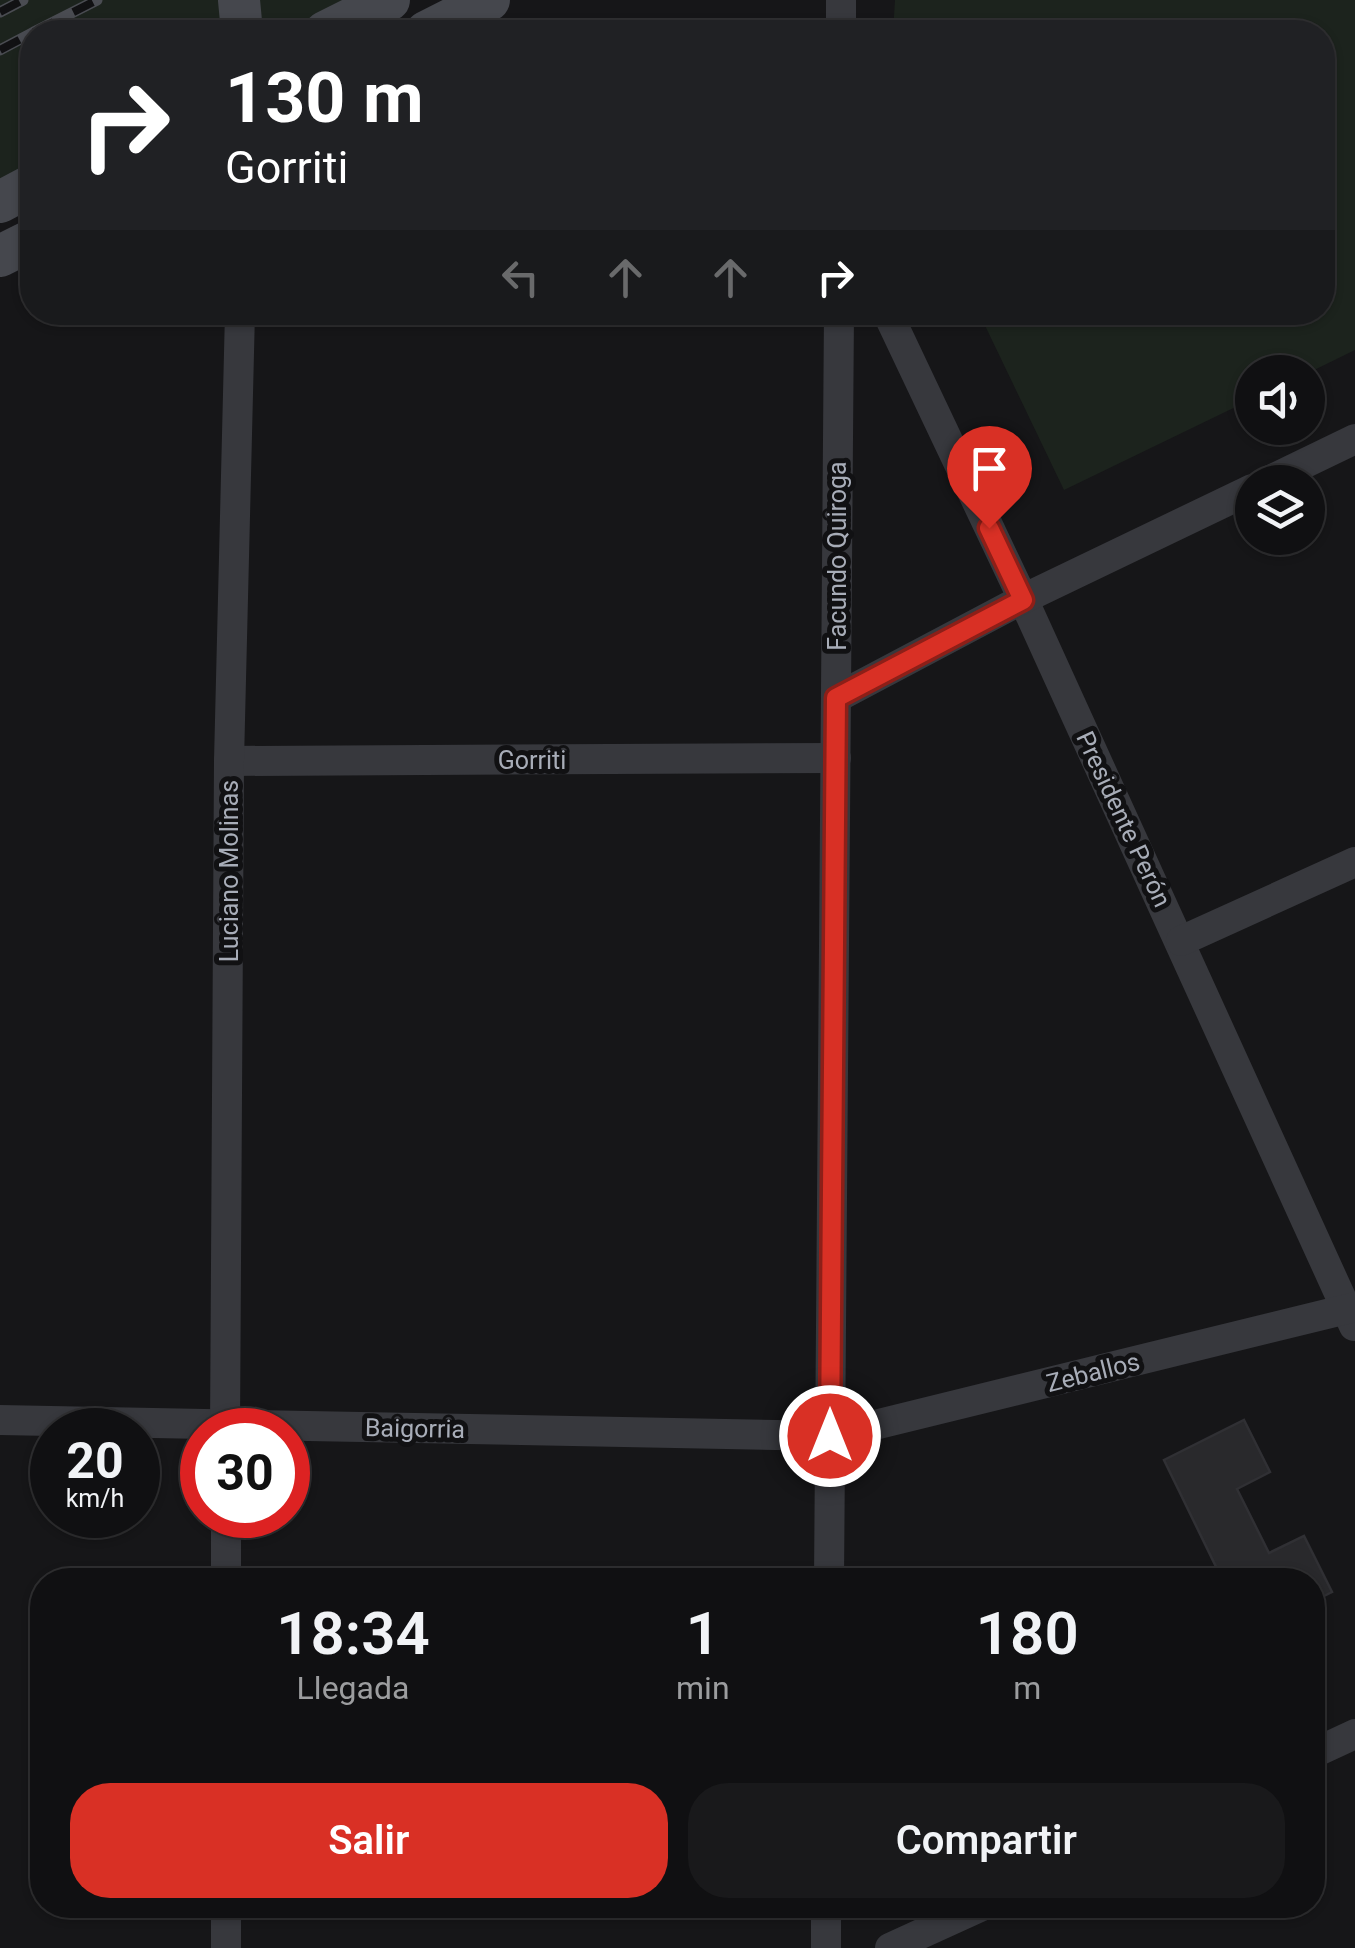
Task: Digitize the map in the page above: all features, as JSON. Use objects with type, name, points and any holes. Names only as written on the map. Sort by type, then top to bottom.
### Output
[{"type":"main road","points":[[349,20],[389,0]]},
{"type":"main road","points":[[450,20],[489,0]]},
{"type":"street","name":"Luciano Molinas","points":[[225,1408],[229,761],[240,325]]},
{"type":"street","name":"Facundo Quiroga","points":[[829,1568],[839,325]]},
{"type":"street","name":"Presidente Perón","points":[[893,325],[1352,1315]]},
{"type":"street","points":[[1301,465],[1355,439]]},
{"type":"street","points":[[836,698],[1023,600],[1235,497]]},
{"type":"street","name":"Gorriti","points":[[229,761],[836,758]]},
{"type":"street","points":[[1180,942],[1355,862]]},
{"type":"street","name":"Zeballos","points":[[830,1436],[1352,1315]]},
{"type":"street","name":"Baigorria","points":[[0,1420],[180,1426]]},
{"type":"street","name":"Baigorria","points":[[310,1428],[830,1436]]},
{"type":"street","points":[[226,1538],[226,1568]]},
{"type":"street","points":[[1325,1748],[1355,1734]]},
{"type":"street","points":[[226,1918],[226,1948]]},
{"type":"street","points":[[826,1918],[826,1948]]},
{"type":"street","points":[[890,1948],[956,1918]]},
{"type":"shaded area","points":[[0,0],[389,0],[349,20],[20,20],[20,191],[0,202]]},
{"type":"shaded area","points":[[895,0],[1355,0],[1355,350],[1325,365],[1325,355],[1235,355],[1235,407],[1064,490],[985,325],[1335,325],[1335,20],[894,20]]},
{"type":"building","points":[[1244,1420],[1270,1472],[1237,1489],[1269,1553],[1304,1536],[1320,1568],[1217,1568],[1164,1460]]},
{"type":"railway","points":[[0,12],[23,0]]},
{"type":"railway","points":[[58,20],[97,0]]},
{"type":"railway","points":[[0,50],[20,39]]},
{"type":"route","points":[[830,1436],[836,698],[1023,600],[989,528]]}]
